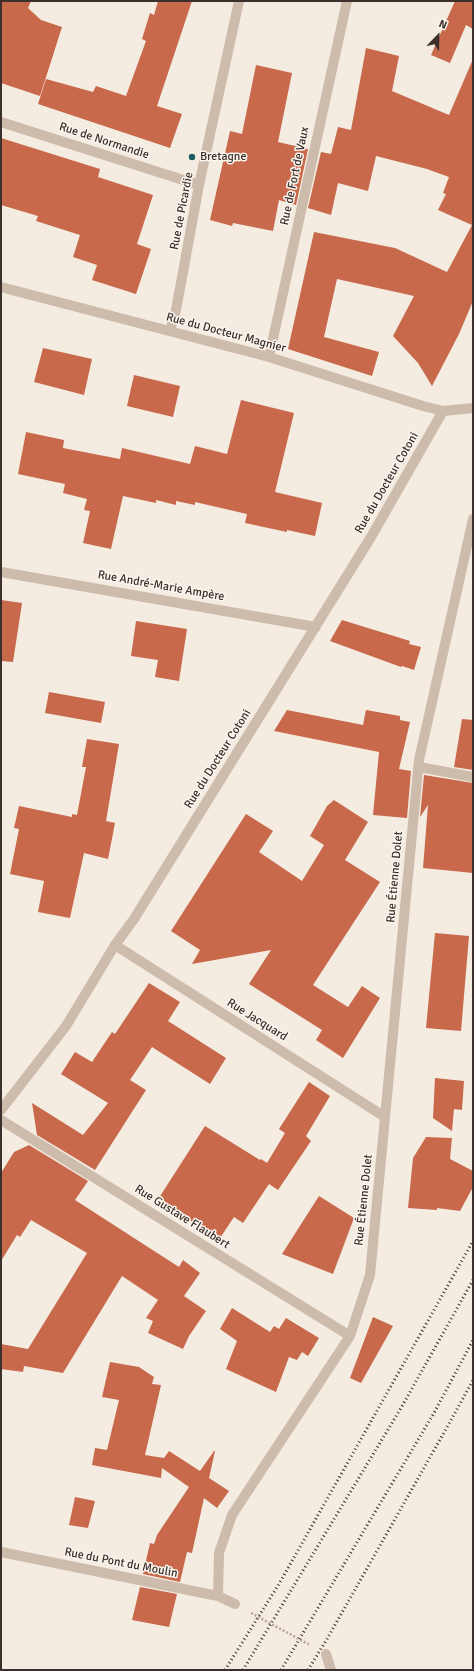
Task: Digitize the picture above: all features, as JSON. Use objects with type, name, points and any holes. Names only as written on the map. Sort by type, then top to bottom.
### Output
[{"type":"street","name":"Rue de Picardie","points":[[170,331],[176,310],[199,185],[239,1]]},
{"type":"street","name":"Rue de Fort de Vaux","points":[[269,358],[347,1]]},
{"type":"street","name":"Rue de Normandie","points":[[1,122],[199,185]]},
{"type":"street","name":"Rue du Docteur Magnier","points":[[1,287],[269,358],[443,411]]},
{"type":"street","points":[[443,411],[473,408]]},
{"type":"street","name":"Rue du Docteur Cotoni","points":[[1,1110],[66,1026],[115,945],[134,919],[371,537],[443,411]]},
{"type":"street","name":"Rue Étienne Dolet","points":[[218,1596],[219,1553],[232,1515],[350,1336],[370,1275],[419,767],[473,519]]},
{"type":"street","name":"Rue André-Marie Ampère","points":[[1,572],[316,626]]},
{"type":"street","points":[[419,767],[473,777]]},
{"type":"street","name":"Rue Jacquard","points":[[115,945],[386,1117]]},
{"type":"street","name":"Rue Gustave Flaubert","points":[[1,1120],[350,1336]]},
{"type":"street","name":"Rue du Pont du Moulin","points":[[1,1552],[218,1596],[235,1604]]},
{"type":"street","points":[[326,1654],[330,1670]]},
{"type":"path","points":[[235,1604],[326,1654]]},
{"type":"building","points":[[1,1],[31,1],[28,8],[41,20],[62,27],[40,96],[1,83]]},
{"type":"building","points":[[158,1],[192,1],[157,106],[182,114],[170,148],[38,104],[46,79],[93,92],[96,86],[126,96],[146,41],[142,39],[150,13],[154,15]]},
{"type":"building","points":[[455,1],[473,1],[473,29],[466,25],[450,63],[431,55]]},
{"type":"building","points":[[366,48],[399,56],[392,91],[449,115],[473,59],[473,301],[459,334],[432,386],[418,363],[393,336],[414,296],[337,279],[324,337],[379,352],[372,376],[288,349],[314,232],[395,248],[447,272],[472,225],[438,210],[446,194],[443,193],[449,177],[427,169],[376,156],[368,191],[338,183],[331,215],[308,208],[321,152],[331,154],[338,127],[351,130]]},
{"type":"building","points":[[256,65],[292,73],[278,142],[308,149],[296,205],[279,200],[273,231],[233,223],[232,226],[210,220],[230,131],[242,134]]},
{"type":"building","points":[[1,138],[100,169],[98,177],[153,195],[137,244],[151,249],[136,294],[92,280],[97,265],[73,257],[80,235],[36,221],[38,216],[1,205]]},
{"type":"building","points":[[43,348],[92,359],[84,395],[34,382]]},
{"type":"building","points":[[134,375],[180,386],[173,417],[127,406]]},
{"type":"building","points":[[241,400],[294,413],[275,492],[322,503],[315,536],[245,523],[247,514],[195,502],[195,505],[176,501],[176,505],[156,500],[156,503],[123,496],[111,549],[83,543],[90,511],[84,510],[87,499],[63,493],[65,484],[18,474],[26,432],[64,440],[63,448],[120,459],[122,448],[190,464],[195,446],[227,454]]},
{"type":"building","points":[[1,600],[22,603],[13,662],[1,661]]},
{"type":"building","points":[[342,620],[410,641],[409,644],[421,647],[414,670],[401,667],[330,641]]},
{"type":"building","points":[[136,621],[187,629],[179,681],[155,677],[158,660],[131,656]]},
{"type":"building","points":[[49,692],[105,702],[101,723],[45,713]]},
{"type":"building","points":[[287,710],[363,725],[366,710],[400,716],[400,720],[410,722],[399,769],[411,771],[407,818],[373,815],[379,752],[274,731]]},
{"type":"building","points":[[462,719],[473,720],[473,770],[454,767]]},
{"type":"building","points":[[87,739],[119,744],[106,821],[115,823],[108,859],[84,853],[70,918],[38,912],[44,881],[10,874],[19,829],[14,828],[19,806],[72,817],[72,814],[77,815],[86,767],[82,767]]},
{"type":"building","points":[[424,775],[473,783],[473,873],[423,868],[428,805],[420,817]]},
{"type":"building","points":[[334,800],[368,822],[345,860],[380,882],[313,985],[348,1007],[362,986],[380,998],[343,1058],[316,1040],[322,1030],[249,984],[271,950],[192,964],[200,950],[171,931],[246,814],[273,831],[259,852],[302,881],[324,845],[310,836],[327,806]]},
{"type":"building","points":[[435,933],[469,936],[461,1031],[426,1028]]},
{"type":"building","points":[[149,983],[180,1002],[168,1021],[226,1058],[210,1084],[152,1047],[130,1080],[146,1090],[95,1170],[37,1135],[32,1103],[83,1135],[108,1103],[61,1074],[75,1052],[92,1062],[112,1032],[115,1034]]},
{"type":"building","points":[[435,1078],[464,1081],[462,1110],[454,1109],[452,1131],[433,1118]]},
{"type":"building","points":[[309,1082],[330,1096],[306,1136],[311,1141],[278,1190],[269,1184],[243,1223],[234,1217],[220,1238],[157,1201],[205,1126],[267,1163],[285,1133],[279,1129]]},
{"type":"building","points":[[426,1137],[452,1138],[450,1159],[473,1171],[473,1187],[460,1211],[437,1208],[437,1210],[408,1208],[413,1158]]},
{"type":"building","points":[[29,1145],[88,1181],[75,1200],[179,1267],[183,1260],[200,1273],[184,1296],[206,1311],[189,1336],[183,1349],[148,1333],[153,1321],[146,1318],[158,1300],[122,1276],[63,1373],[24,1366],[23,1372],[1,1369],[1,1344],[28,1349],[87,1253],[31,1220],[20,1237],[17,1235],[1,1261],[1,1173],[14,1152]]},
{"type":"building","points":[[319,1196],[354,1218],[333,1274],[282,1254]]},
{"type":"building","points":[[232,1308],[270,1332],[274,1326],[279,1329],[286,1318],[319,1338],[308,1356],[302,1352],[297,1360],[289,1357],[276,1392],[226,1369],[237,1341],[220,1329]]},
{"type":"building","points":[[373,1317],[393,1326],[361,1383],[350,1378]]},
{"type":"building","points":[[110,1362],[139,1367],[154,1377],[152,1384],[161,1385],[145,1455],[164,1458],[169,1451],[200,1471],[215,1451],[209,1478],[229,1491],[217,1508],[204,1498],[192,1553],[187,1552],[180,1582],[143,1574],[150,1543],[154,1544],[157,1535],[189,1487],[162,1468],[161,1478],[92,1465],[95,1448],[107,1450],[119,1400],[102,1397]]},
{"type":"building","points":[[75,1497],[95,1501],[88,1528],[69,1525]]},
{"type":"building","points":[[140,1587],[177,1594],[169,1627],[132,1620]]},
{"type":"railway","points":[[225,1670],[279,1584],[473,1241]]},
{"type":"railway","points":[[243,1670],[401,1408],[473,1280]]},
{"type":"railway","points":[[281,1670],[434,1413],[473,1340]]},
{"type":"railway","points":[[308,1670],[473,1380]]},
{"type":"place","name":"Bretagne","points":[[192,157]]}]
